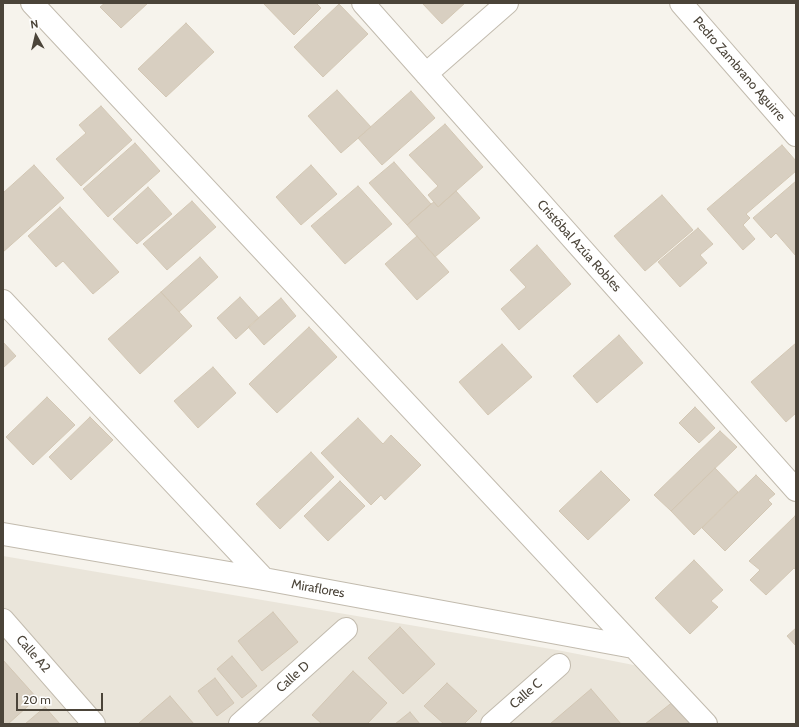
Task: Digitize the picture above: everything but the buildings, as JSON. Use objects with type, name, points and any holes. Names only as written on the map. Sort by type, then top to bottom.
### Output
[{"type":"street","points":[[32,3],[706,724]]},
{"type":"street","name":"Cristóbal Azúa Robles","points":[[363,3],[796,490]]},
{"type":"street","points":[[426,74],[506,3]]},
{"type":"street","name":"Pedro Zambrano Aguirre","points":[[681,3],[796,135]]},
{"type":"street","points":[[3,301],[264,579]]},
{"type":"street","name":"Miraflores","points":[[3,534],[264,579],[633,647]]},
{"type":"street","name":"Calle A2","points":[[3,620],[94,724]]},
{"type":"street","name":"Calle D","points":[[240,724],[346,629]]},
{"type":"street","name":"Calle C","points":[[492,724],[559,665]]},
{"type":"shaded area","points":[[3,556],[557,650],[654,669],[708,724],[3,724]]}]
